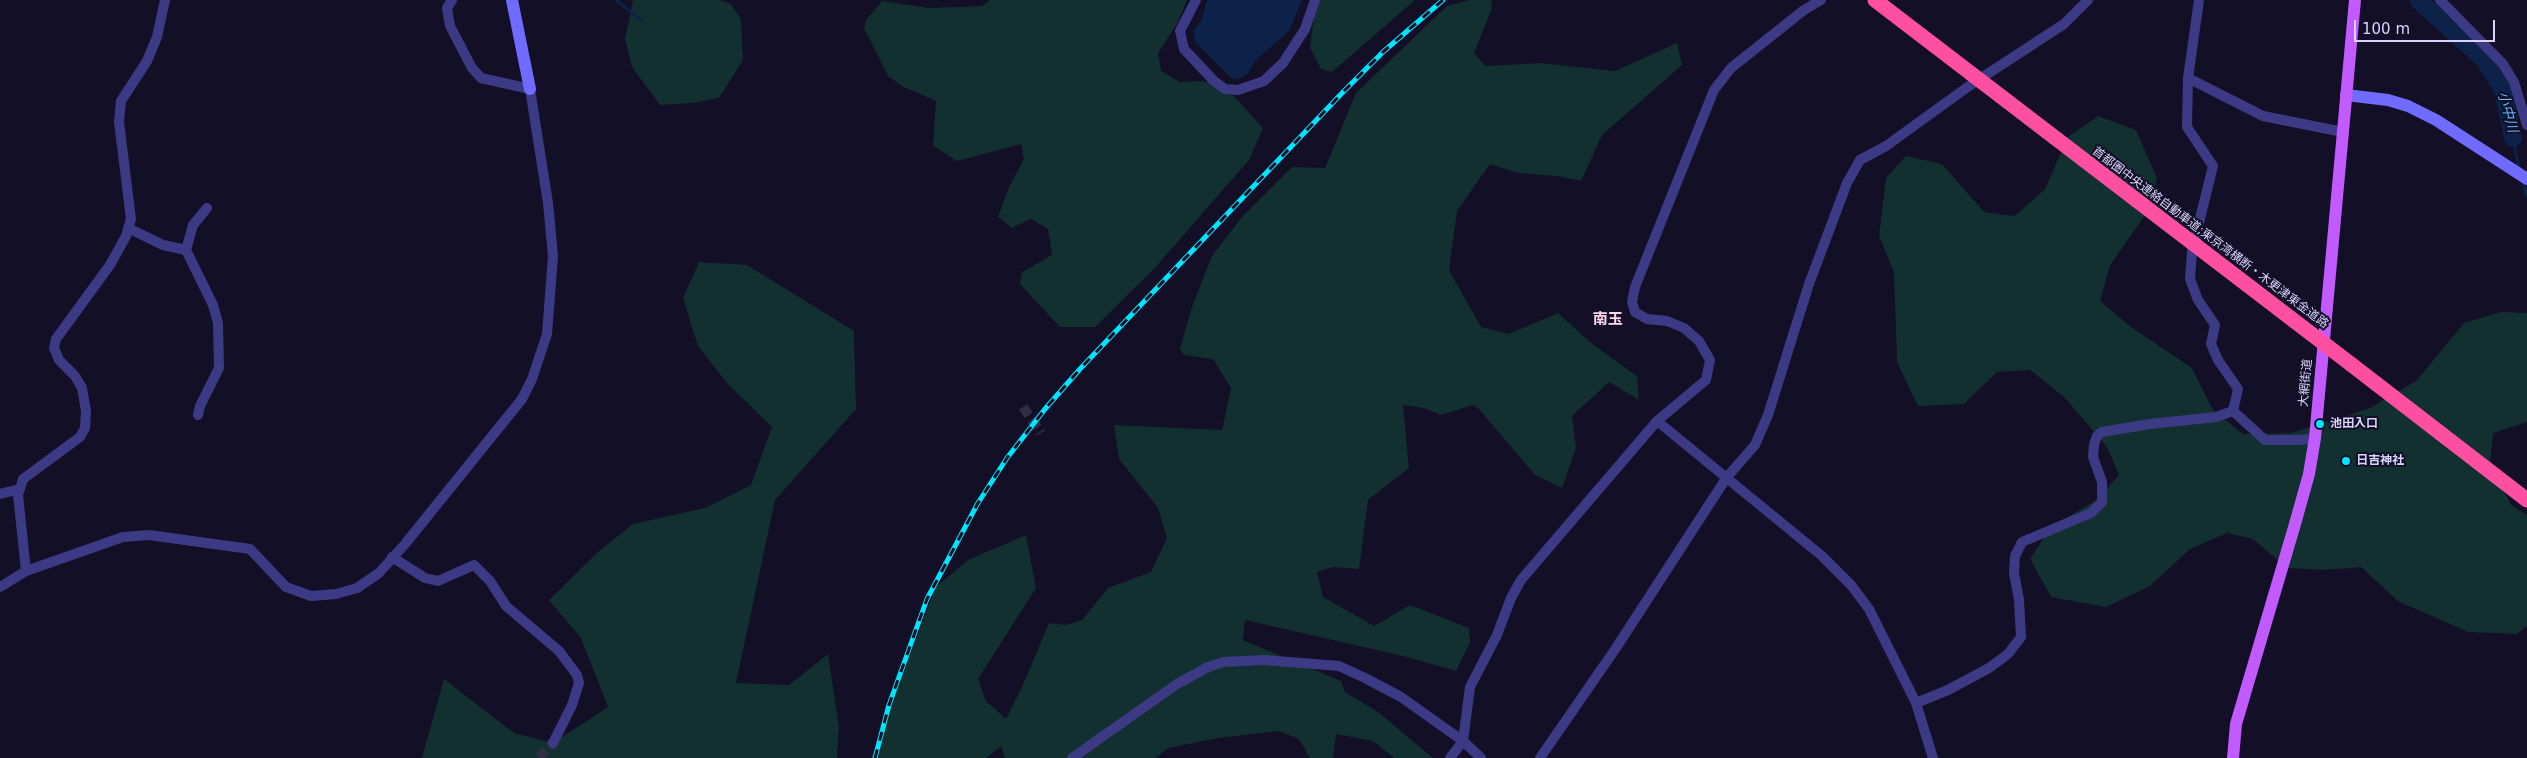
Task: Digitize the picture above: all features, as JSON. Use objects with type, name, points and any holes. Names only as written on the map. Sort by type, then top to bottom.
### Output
[{"type":"highway","name":"首都圏中央連絡自動車道;東京湾横断・木更津東金道路","points":[[1875,0],[2527,500]]},
{"type":"main road","name":"大網街道","points":[[2233,758],[2236,724],[2295,524],[2315,438],[2355,0]]},
{"type":"street","points":[[26,571],[18,495],[23,479],[80,437],[85,428],[86,411],[82,388],[75,376],[59,360],[54,348],[56,339],[110,265],[131,219],[119,122],[121,101],[147,61],[157,37],[164,0]]},
{"type":"street","points":[[452,0],[447,8],[450,26],[472,68],[481,78],[530,89]]},
{"type":"street","points":[[0,587],[26,571],[123,537],[150,535],[250,549],[286,587],[311,596],[336,594],[357,588],[379,573],[522,399],[532,379],[547,334],[554,256],[548,203],[530,89],[512,0]]},
{"type":"street","points":[[1196,0],[1180,31],[1184,49],[1214,81],[1225,89],[1238,90],[1264,81],[1283,62],[1305,29],[1315,0]]},
{"type":"street","points":[[1450,758],[1462,741],[1470,687],[1497,635],[1521,580],[1657,421],[1706,380],[1710,360],[1699,341],[1684,328],[1667,321],[1648,319],[1635,312],[1632,302],[1634,287],[1714,90],[1731,68],[1804,10],[1821,0]]},
{"type":"street","points":[[1540,758],[1616,648],[1727,477],[1754,445],[1768,415],[1809,284],[1848,183],[1860,160],[1886,146],[1969,86],[2064,24],[2088,0]]},
{"type":"street","points":[[2199,0],[2188,78],[2187,128],[2213,166],[2192,252],[2190,279],[2198,300],[2215,325],[2211,344],[2218,360],[2238,389],[2233,411]]},
{"type":"street","points":[[2440,0],[2503,64],[2514,82],[2527,125]]},
{"type":"street","points":[[2188,78],[2263,116],[2343,132]]},
{"type":"street","points":[[2346,95],[2388,100],[2408,106],[2436,120],[2507,168],[2527,179]]},
{"type":"street","points":[[198,415],[200,406],[220,368],[218,323],[213,305],[186,250],[193,226],[207,208]]},
{"type":"street","points":[[128,228],[163,245],[186,250]]},
{"type":"street","points":[[1916,703],[1948,690],[1989,668],[2008,654],[2021,637],[2019,600],[2014,573],[2015,556],[2022,542],[2091,513],[2102,502],[2102,482],[2093,456],[2097,436],[2102,432],[2150,424],[2216,417],[2233,411]]},
{"type":"street","points":[[2233,411],[2266,440],[2315,438]]},
{"type":"street","points":[[1657,421],[1822,556],[1851,585],[1869,609],[1916,703],[1931,757]]},
{"type":"street","points":[[0,494],[20,489]]},
{"type":"street","points":[[392,557],[425,578],[438,581],[474,565],[490,581],[506,606],[558,651],[577,675],[579,683],[572,705],[553,743]]},
{"type":"street","points":[[1072,758],[1177,684],[1208,667],[1235,660],[1264,660],[1339,666],[1401,697],[1462,741],[1481,758]]},
{"type":"green space","points":[[633,0],[719,0],[731,4],[741,20],[743,60],[719,98],[692,103],[660,105],[632,67],[625,39]]},
{"type":"green space","points":[[990,0],[1187,0],[1178,22],[1158,53],[1161,71],[1180,82],[1199,81],[1223,84],[1263,128],[1249,160],[1153,270],[1095,327],[1060,327],[1020,284],[1022,272],[1052,255],[1048,229],[1031,219],[1012,228],[998,217],[1009,187],[1024,159],[1021,144],[957,161],[933,146],[936,101],[902,86],[888,76],[864,28],[866,20],[882,1],[930,8],[982,6]]},
{"type":"green space","points":[[1316,0],[1415,0],[1332,72],[1321,69],[1310,48]]},
{"type":"green space","points":[[1470,0],[1491,0],[1492,8],[1474,53],[1485,66],[1541,63],[1615,71],[1677,43],[1682,65],[1602,135],[1581,181],[1557,176],[1518,173],[1490,164],[1457,211],[1449,270],[1481,327],[1509,334],[1558,313],[1591,343],[1637,376],[1639,400],[1609,382],[1572,416],[1576,448],[1562,488],[1535,475],[1479,409],[1473,405],[1441,415],[1424,408],[1403,405],[1409,468],[1368,500],[1359,569],[1333,567],[1317,572],[1323,597],[1374,626],[1410,605],[1469,628],[1470,642],[1456,671],[1403,656],[1245,620],[1243,640],[1341,681],[1345,692],[1378,712],[1433,758],[1394,758],[1373,741],[1336,734],[1333,758],[1310,758],[1299,739],[1279,731],[1218,738],[1168,748],[1156,758],[1005,758],[1001,746],[986,758],[877,758],[888,713],[936,587],[968,560],[1026,535],[1036,588],[978,679],[986,701],[1006,719],[1022,687],[1049,623],[1066,625],[1082,620],[1108,588],[1151,572],[1167,538],[1158,508],[1119,459],[1114,425],[1222,430],[1231,388],[1213,359],[1184,355],[1180,349],[1192,307],[1212,256],[1241,218],[1292,167],[1325,168],[1356,93],[1447,6]]},
{"type":"green space","points":[[2098,116],[2136,130],[2157,178],[2146,214],[2110,265],[2100,301],[2131,327],[2192,368],[2213,410],[2243,434],[2292,433],[2370,408],[2416,381],[2464,323],[2501,312],[2527,313],[2527,422],[2493,433],[2490,463],[2511,505],[2527,515],[2527,626],[2517,634],[2468,632],[2398,601],[2361,567],[2325,570],[2287,568],[2253,539],[2227,533],[2190,549],[2150,586],[2106,607],[2051,597],[2030,559],[2051,527],[2098,499],[2119,475],[2107,447],[2064,397],[2030,370],[1997,372],[1964,404],[1918,406],[1897,362],[1894,272],[1879,236],[1886,178],[1906,156],[1942,164],[1984,212],[2015,216],[2045,189],[2068,137]]},
{"type":"green space","points":[[699,262],[747,265],[854,331],[856,409],[775,500],[736,683],[789,685],[828,654],[839,727],[837,758],[422,758],[444,679],[514,733],[553,743],[608,707],[581,638],[549,600],[599,551],[633,524],[705,508],[751,485],[772,427],[727,383],[698,346],[683,298]]},
{"type":"water","points":[[1207,0],[1302,0],[1289,31],[1256,60],[1248,73],[1241,78],[1232,79],[1196,43],[1193,31],[1201,21]]},
{"type":"waterway","points":[[616,0],[641,20]]},
{"type":"waterway","name":"小中川","points":[[2418,0],[2485,60],[2503,90],[2513,138]]},
{"type":"waterway","name":"小中川","points":[[2513,138],[2519,170]]},
{"type":"waterway","name":"小中川","points":[[2522,181],[2527,196]]},
{"type":"tunnel","points":[[1023,407],[1041,433]]},
{"type":"tunnel","points":[[539,758],[553,743]]},
{"type":"railway","points":[[875,758],[889,705],[927,599],[978,503],[1007,458],[1045,409],[1080,369],[1344,91],[1383,52],[1443,0]]},
{"type":"place","name":"池田入口","points":[[2320,424]]},
{"type":"place","name":"日吉神社","points":[[2346,461]]},
{"type":"district","name":"南玉","points":[[1608,320]]}]
